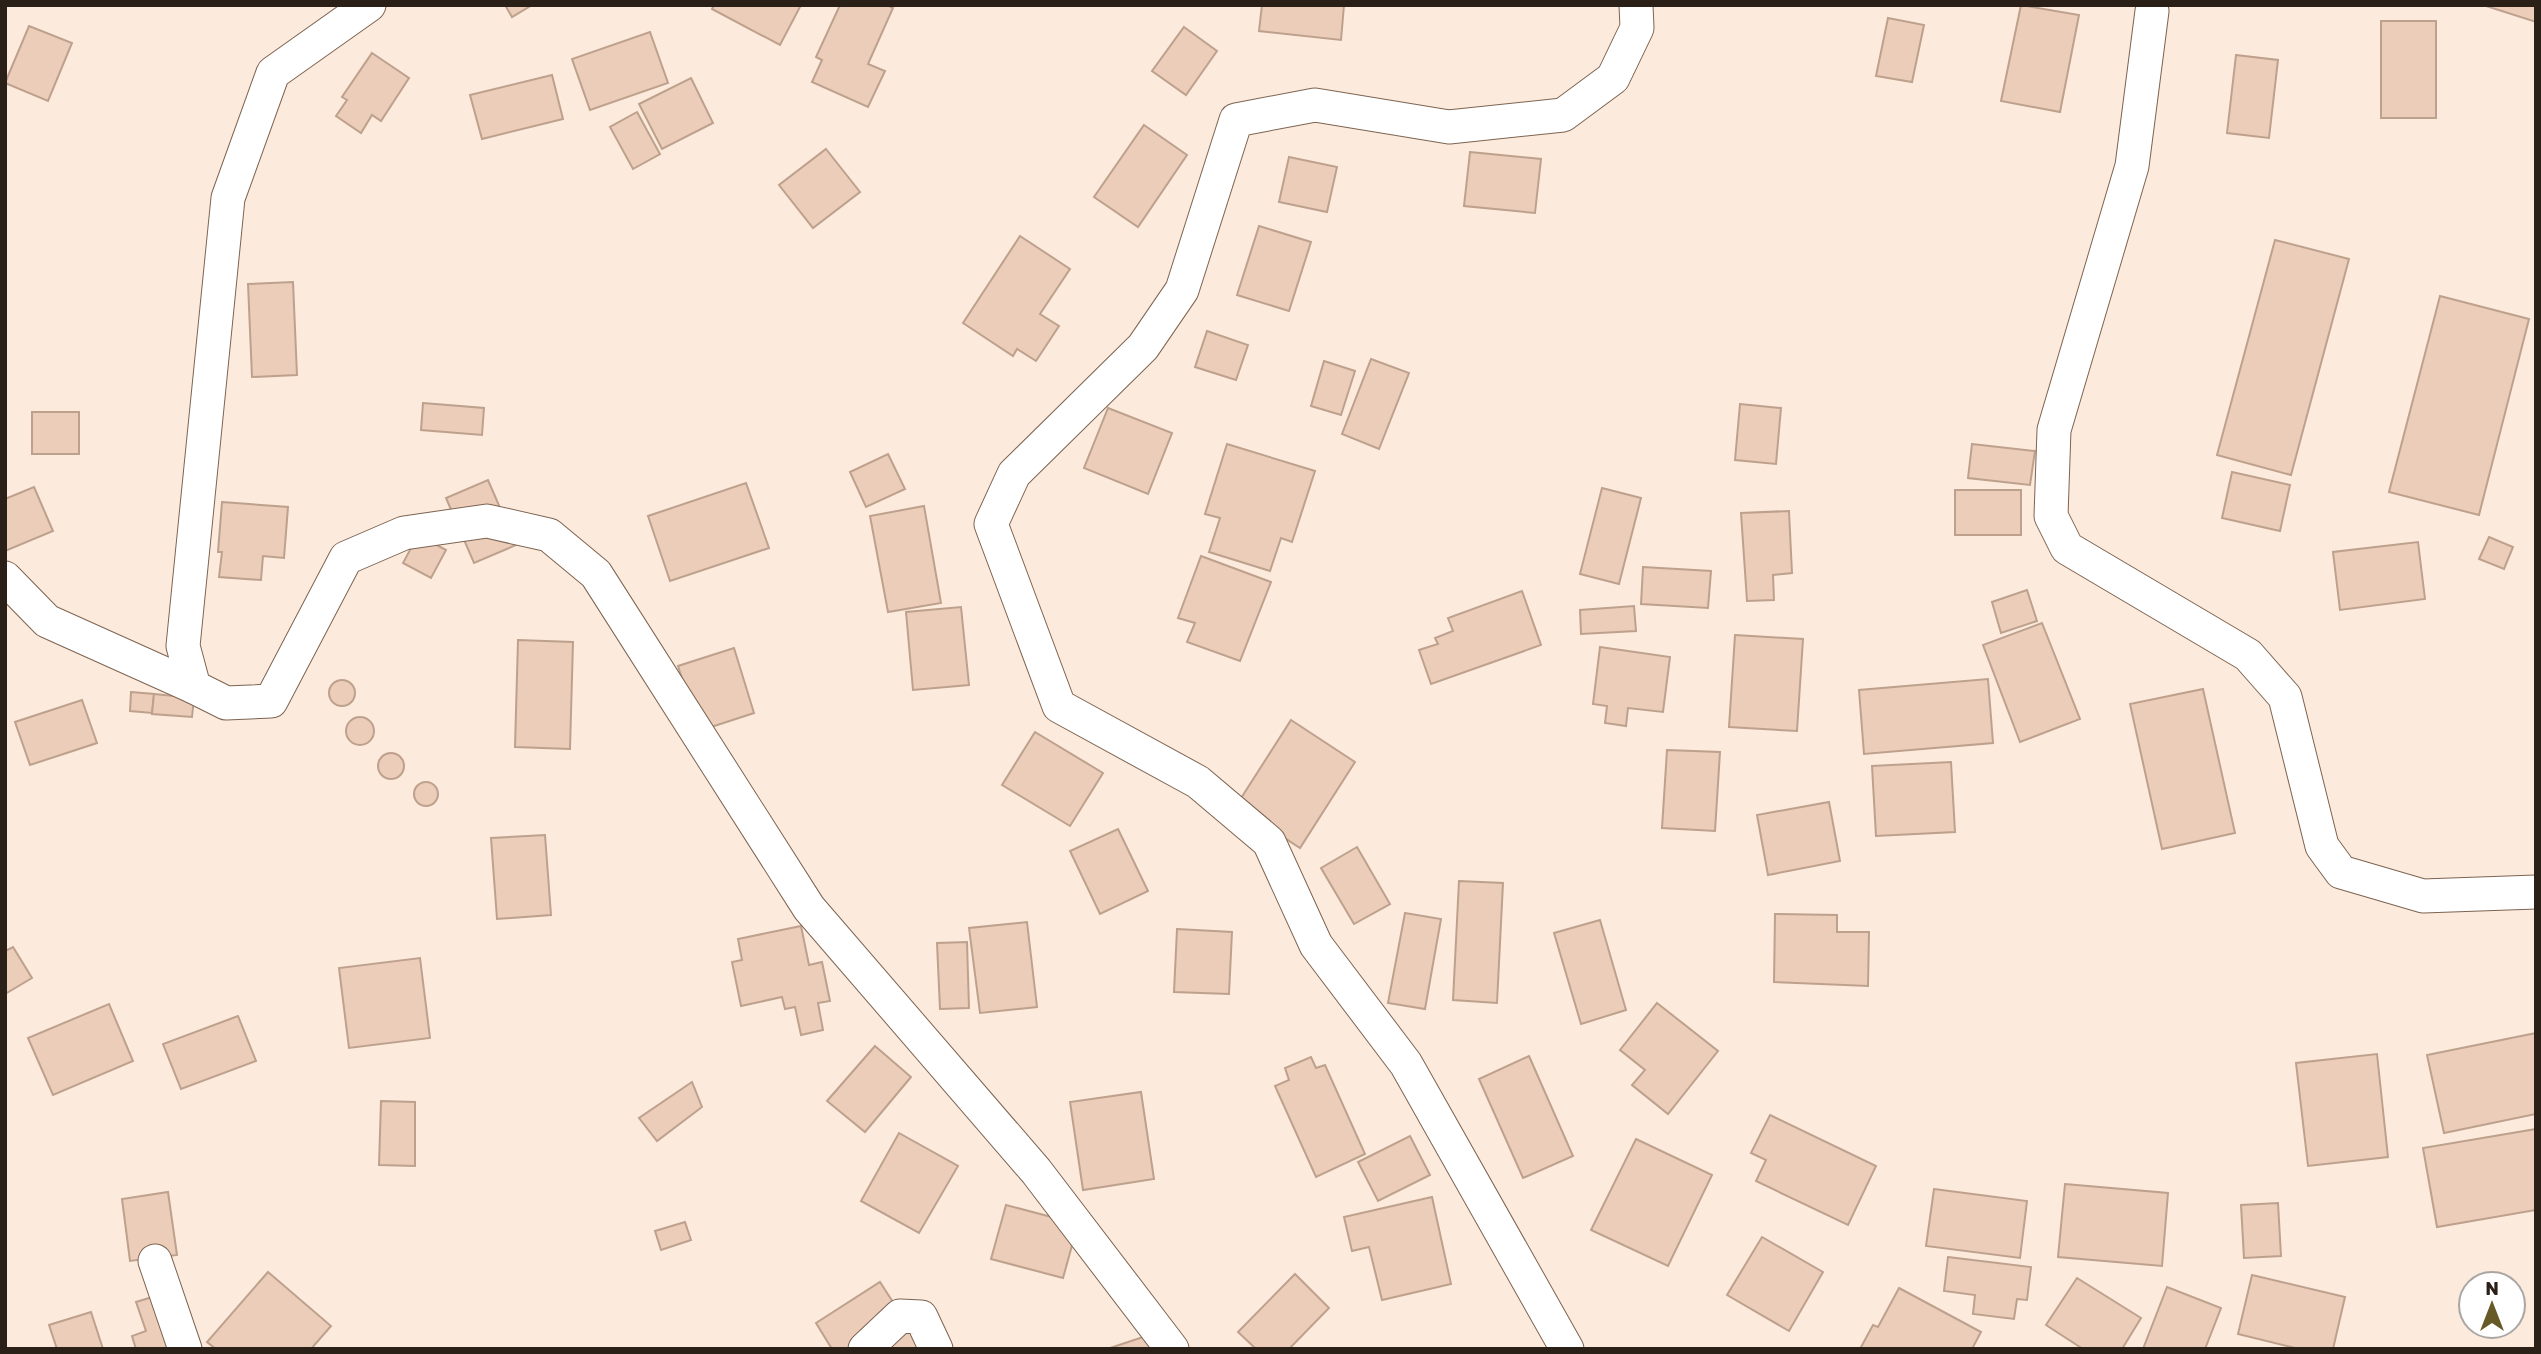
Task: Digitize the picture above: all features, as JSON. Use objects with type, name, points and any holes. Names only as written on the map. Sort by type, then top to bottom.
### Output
[{"type":"street","points":[[194,687],[183,646],[228,198],[273,73],[369,5]]},
{"type":"street","points":[[1567,1349],[1406,1064],[1316,945],[1269,842],[1198,782],[1059,706],[992,524],[1014,474],[1143,347],[1182,290],[1236,120],[1315,105],[1449,127],[1563,115],[1613,78],[1637,28],[1636,5]]},
{"type":"street","points":[[2152,11],[2132,166],[2054,430],[2051,516],[2067,548],[2248,655],[2285,697],[2322,846],[2341,872],[2423,896],[2536,892]]},
{"type":"street","points":[[5,578],[47,621],[226,703],[271,701],[345,558],[404,533],[487,521],[549,535],[596,574],[809,908],[1036,1171],[1172,1349]]},
{"type":"street","points":[[155,1261],[185,1349]]},
{"type":"street","points":[[865,1349],[900,1316],[920,1317],[936,1349]]},
{"type":"building","points":[[505,5],[532,5],[512,17]]},
{"type":"building","points":[[714,5],[801,5],[780,45],[712,9]]},
{"type":"building","points":[[840,5],[887,5],[893,8],[868,64],[885,71],[868,107],[812,82],[822,60],[816,57]]},
{"type":"building","points":[[1262,5],[1344,5],[1341,40],[1259,31]]},
{"type":"building","points":[[2021,5],[2079,15],[2060,112],[2001,101]]},
{"type":"building","points":[[2483,5],[2536,5],[2536,22]]},
{"type":"building","points":[[1888,18],[1924,25],[1912,82],[1876,76]]},
{"type":"building","points":[[2381,21],[2436,21],[2436,118],[2381,118]]},
{"type":"building","points":[[29,26],[72,43],[48,101],[5,83]]},
{"type":"building","points":[[1184,27],[1217,51],[1186,95],[1152,71]]},
{"type":"building","points":[[650,32],[668,83],[590,110],[572,59]]},
{"type":"building","points":[[372,53],[409,78],[381,121],[372,115],[361,133],[336,116],[347,100],[342,97]]},
{"type":"building","points":[[2236,55],[2278,60],[2269,138],[2227,133]]},
{"type":"building","points":[[552,75],[563,119],[482,139],[470,95]]},
{"type":"building","points":[[691,78],[713,123],[662,149],[639,104]]},
{"type":"building","points":[[637,112],[660,154],[633,169],[610,127]]},
{"type":"building","points":[[1144,125],[1187,155],[1138,227],[1094,197]]},
{"type":"building","points":[[826,149],[860,192],[813,228],[779,185]]},
{"type":"building","points":[[1470,152],[1541,159],[1535,213],[1464,206]]},
{"type":"building","points":[[1289,157],[1337,167],[1327,212],[1279,202]]},
{"type":"building","points":[[1259,226],[1311,242],[1289,311],[1237,295]]},
{"type":"building","points":[[1020,236],[1070,269],[1040,314],[1059,326],[1036,361],[1017,349],[1013,356],[963,323]]},
{"type":"building","points":[[2275,240],[2349,259],[2291,475],[2217,455]]},
{"type":"building","points":[[293,282],[297,375],[252,377],[248,284]]},
{"type":"building","points":[[2440,296],[2529,319],[2479,515],[2389,492]]},
{"type":"building","points":[[1207,331],[1248,345],[1236,380],[1195,367]]},
{"type":"building","points":[[1371,359],[1409,373],[1379,449],[1342,434]]},
{"type":"building","points":[[1324,361],[1355,371],[1341,415],[1311,406]]},
{"type":"building","points":[[423,403],[484,408],[482,435],[421,430]]},
{"type":"building","points":[[1740,404],[1781,408],[1776,464],[1735,460]]},
{"type":"building","points":[[1108,408],[1172,433],[1148,494],[1084,468]]},
{"type":"building","points":[[32,412],[79,412],[79,454],[32,454]]},
{"type":"building","points":[[1227,444],[1315,471],[1292,542],[1281,538],[1270,571],[1209,552],[1220,518],[1205,514]]},
{"type":"building","points":[[1972,444],[2035,451],[2030,485],[1968,478]]},
{"type":"building","points":[[888,454],[905,489],[866,507],[850,472]]},
{"type":"building","points":[[2232,472],[2290,485],[2280,531],[2222,518]]},
{"type":"building","points":[[488,480],[516,545],[474,563],[446,498]]},
{"type":"building","points":[[746,483],[769,548],[670,581],[648,516]]},
{"type":"building","points":[[34,487],[53,531],[5,551],[5,499]]},
{"type":"building","points":[[1602,488],[1641,498],[1619,584],[1580,574]]},
{"type":"building","points":[[1955,490],[2021,490],[2021,535],[1955,535]]},
{"type":"building","points":[[222,502],[288,507],[284,558],[263,556],[261,580],[219,577]]},
{"type":"building","points":[[924,506],[941,603],[888,612],[870,516]]},
{"type":"building","points":[[1789,511],[1792,573],[1773,575],[1774,600],[1747,601],[1741,513]]},
{"type":"building","points":[[418,535],[446,550],[431,578],[403,563]]},
{"type":"building","points":[[2489,537],[2513,547],[2504,569],[2479,559]]},
{"type":"building","points":[[2418,542],[2425,599],[2340,610],[2333,552]]},
{"type":"building","points":[[1201,556],[1271,582],[1240,661],[1187,642],[1195,623],[1178,618]]},
{"type":"building","points":[[1643,567],[1711,571],[1708,608],[1641,604]]},
{"type":"building","points":[[2027,590],[2037,621],[2001,633],[1992,602]]},
{"type":"building","points":[[1522,591],[1541,645],[1431,684],[1419,650],[1438,644],[1435,638],[1453,631],[1448,618]]},
{"type":"building","points":[[1634,606],[1636,631],[1581,634],[1580,610]]},
{"type":"building","points":[[961,607],[969,685],[913,690],[906,612]]},
{"type":"building","points":[[2042,623],[2080,719],[2020,742],[1983,645]]},
{"type":"building","points":[[1735,635],[1803,639],[1797,731],[1729,727]]},
{"type":"building","points":[[518,640],[573,642],[570,749],[515,747]]},
{"type":"building","points":[[1600,647],[1670,657],[1663,712],[1628,708],[1626,726],[1605,723],[1607,706],[1593,704]]},
{"type":"building","points":[[734,648],[754,713],[699,731],[678,666]]},
{"type":"building","points":[[1988,679],[1993,743],[1864,754],[1859,690]]},
{"type":"building","points":[[342,680],[351,684],[355,693],[351,702],[342,706],[333,702],[329,693],[333,684]]},
{"type":"building","points":[[2203,689],[2235,833],[2162,849],[2130,704]]},
{"type":"building","points":[[131,692],[154,694],[152,713],[130,711]]},
{"type":"building","points":[[154,694],[194,698],[192,717],[152,714]]},
{"type":"building","points":[[82,700],[97,743],[30,765],[15,722]]},
{"type":"building","points":[[360,717],[370,721],[374,731],[370,741],[360,745],[350,741],[346,731],[350,721]]},
{"type":"building","points":[[1291,720],[1355,762],[1300,848],[1236,806]]},
{"type":"building","points":[[1035,732],[1103,773],[1070,826],[1002,785]]},
{"type":"building","points":[[1667,750],[1720,752],[1715,831],[1662,828]]},
{"type":"building","points":[[391,753],[401,756],[404,766],[401,776],[391,779],[381,776],[378,766],[381,756]]},
{"type":"building","points":[[1951,762],[1955,832],[1876,836],[1872,766]]},
{"type":"building","points":[[426,782],[437,789],[438,794],[431,805],[426,806],[415,799],[414,794],[421,783]]},
{"type":"building","points":[[1829,802],[1840,861],[1768,875],[1757,815]]},
{"type":"building","points":[[1118,829],[1148,891],[1100,914],[1070,851]]},
{"type":"building","points":[[545,835],[551,915],[497,919],[491,838]]},
{"type":"building","points":[[1357,847],[1390,904],[1354,924],[1321,868]]},
{"type":"building","points":[[1459,881],[1503,883],[1497,1003],[1453,1000]]},
{"type":"building","points":[[1405,913],[1441,919],[1425,1009],[1388,1003]]},
{"type":"building","points":[[1775,914],[1837,915],[1837,932],[1869,932],[1868,986],[1774,982]]},
{"type":"building","points":[[1600,920],[1626,1010],[1581,1024],[1554,933]]},
{"type":"building","points":[[1027,922],[1037,1007],[980,1013],[969,928]]},
{"type":"building","points":[[801,926],[809,965],[822,962],[830,1001],[818,1003],[823,1030],[801,1035],[795,1007],[785,1009],[782,997],[741,1006],[732,962],[742,960],[738,939]]},
{"type":"building","points":[[1177,929],[1232,932],[1229,994],[1174,992]]},
{"type":"building","points":[[967,942],[969,1008],[940,1009],[937,943]]},
{"type":"building","points":[[13,947],[32,978],[5,994],[5,951]]},
{"type":"building","points":[[420,958],[430,1038],[349,1048],[339,968]]},
{"type":"building","points":[[1657,1003],[1718,1051],[1668,1114],[1632,1085],[1645,1070],[1620,1050]]},
{"type":"building","points":[[109,1004],[133,1061],[53,1095],[28,1038]]},
{"type":"building","points":[[238,1016],[256,1061],[181,1089],[163,1044]]},
{"type":"building","points":[[2536,1033],[2536,1114],[2444,1133],[2427,1055]]},
{"type":"building","points":[[875,1046],[911,1077],[865,1132],[827,1101]]},
{"type":"building","points":[[2377,1054],[2388,1157],[2308,1166],[2296,1063]]},
{"type":"building","points":[[1529,1056],[1573,1156],[1523,1178],[1479,1079]]},
{"type":"building","points":[[1311,1057],[1316,1068],[1325,1065],[1365,1154],[1316,1177],[1275,1086],[1289,1080],[1285,1068]]},
{"type":"building","points":[[692,1082],[702,1107],[657,1141],[639,1118]]},
{"type":"building","points":[[1141,1092],[1154,1179],[1083,1190],[1070,1102]]},
{"type":"building","points":[[381,1101],[415,1102],[415,1166],[379,1165]]},
{"type":"building","points":[[1770,1115],[1876,1166],[1848,1225],[1756,1181],[1766,1160],[1751,1153]]},
{"type":"building","points":[[2536,1129],[2536,1210],[2437,1227],[2423,1148]]},
{"type":"building","points":[[899,1133],[958,1166],[919,1233],[861,1201]]},
{"type":"building","points":[[1410,1136],[1430,1175],[1378,1201],[1358,1162]]},
{"type":"building","points":[[1636,1139],[1712,1175],[1668,1266],[1591,1230]]},
{"type":"building","points":[[2065,1184],[2168,1193],[2162,1266],[2058,1257]]},
{"type":"building","points":[[1934,1189],[2027,1201],[2020,1258],[1926,1246]]},
{"type":"building","points":[[168,1192],[177,1255],[130,1261],[122,1199]]},
{"type":"building","points":[[1432,1197],[1451,1284],[1382,1300],[1369,1247],[1352,1251],[1344,1217]]},
{"type":"building","points":[[2278,1203],[2281,1256],[2244,1258],[2241,1205]]},
{"type":"building","points":[[1006,1205],[1078,1224],[1063,1278],[991,1259]]},
{"type":"building","points":[[685,1222],[691,1240],[661,1250],[655,1231]]},
{"type":"building","points":[[1762,1237],[1823,1272],[1789,1331],[1727,1295]]},
{"type":"building","points":[[1948,1257],[2031,1267],[2027,1300],[2017,1299],[2014,1319],[1973,1314],[1975,1295],[1944,1291]]},
{"type":"building","points":[[268,1272],[331,1326],[311,1349],[216,1349],[207,1342]]},
{"type":"building","points":[[1295,1274],[1329,1308],[1289,1349],[1256,1349],[1238,1332]]},
{"type":"building","points":[[2252,1275],[2345,1297],[2333,1349],[2299,1349],[2238,1334]]},
{"type":"building","points":[[2077,1278],[2141,1318],[2122,1349],[2083,1349],[2046,1325]]},
{"type":"building","points":[[880,1282],[922,1347],[832,1349],[816,1323]]},
{"type":"building","points":[[2167,1287],[2221,1308],[2205,1349],[2143,1349]]},
{"type":"building","points":[[1899,1288],[1981,1332],[1972,1349],[1860,1349],[1873,1325],[1878,1327]]},
{"type":"building","points":[[172,1291],[200,1349],[136,1349],[132,1336],[146,1331],[136,1302]]},
{"type":"building","points":[[91,1312],[103,1349],[57,1349],[49,1325]]},
{"type":"building","points":[[1152,1334],[1156,1349],[1107,1349]]}]
